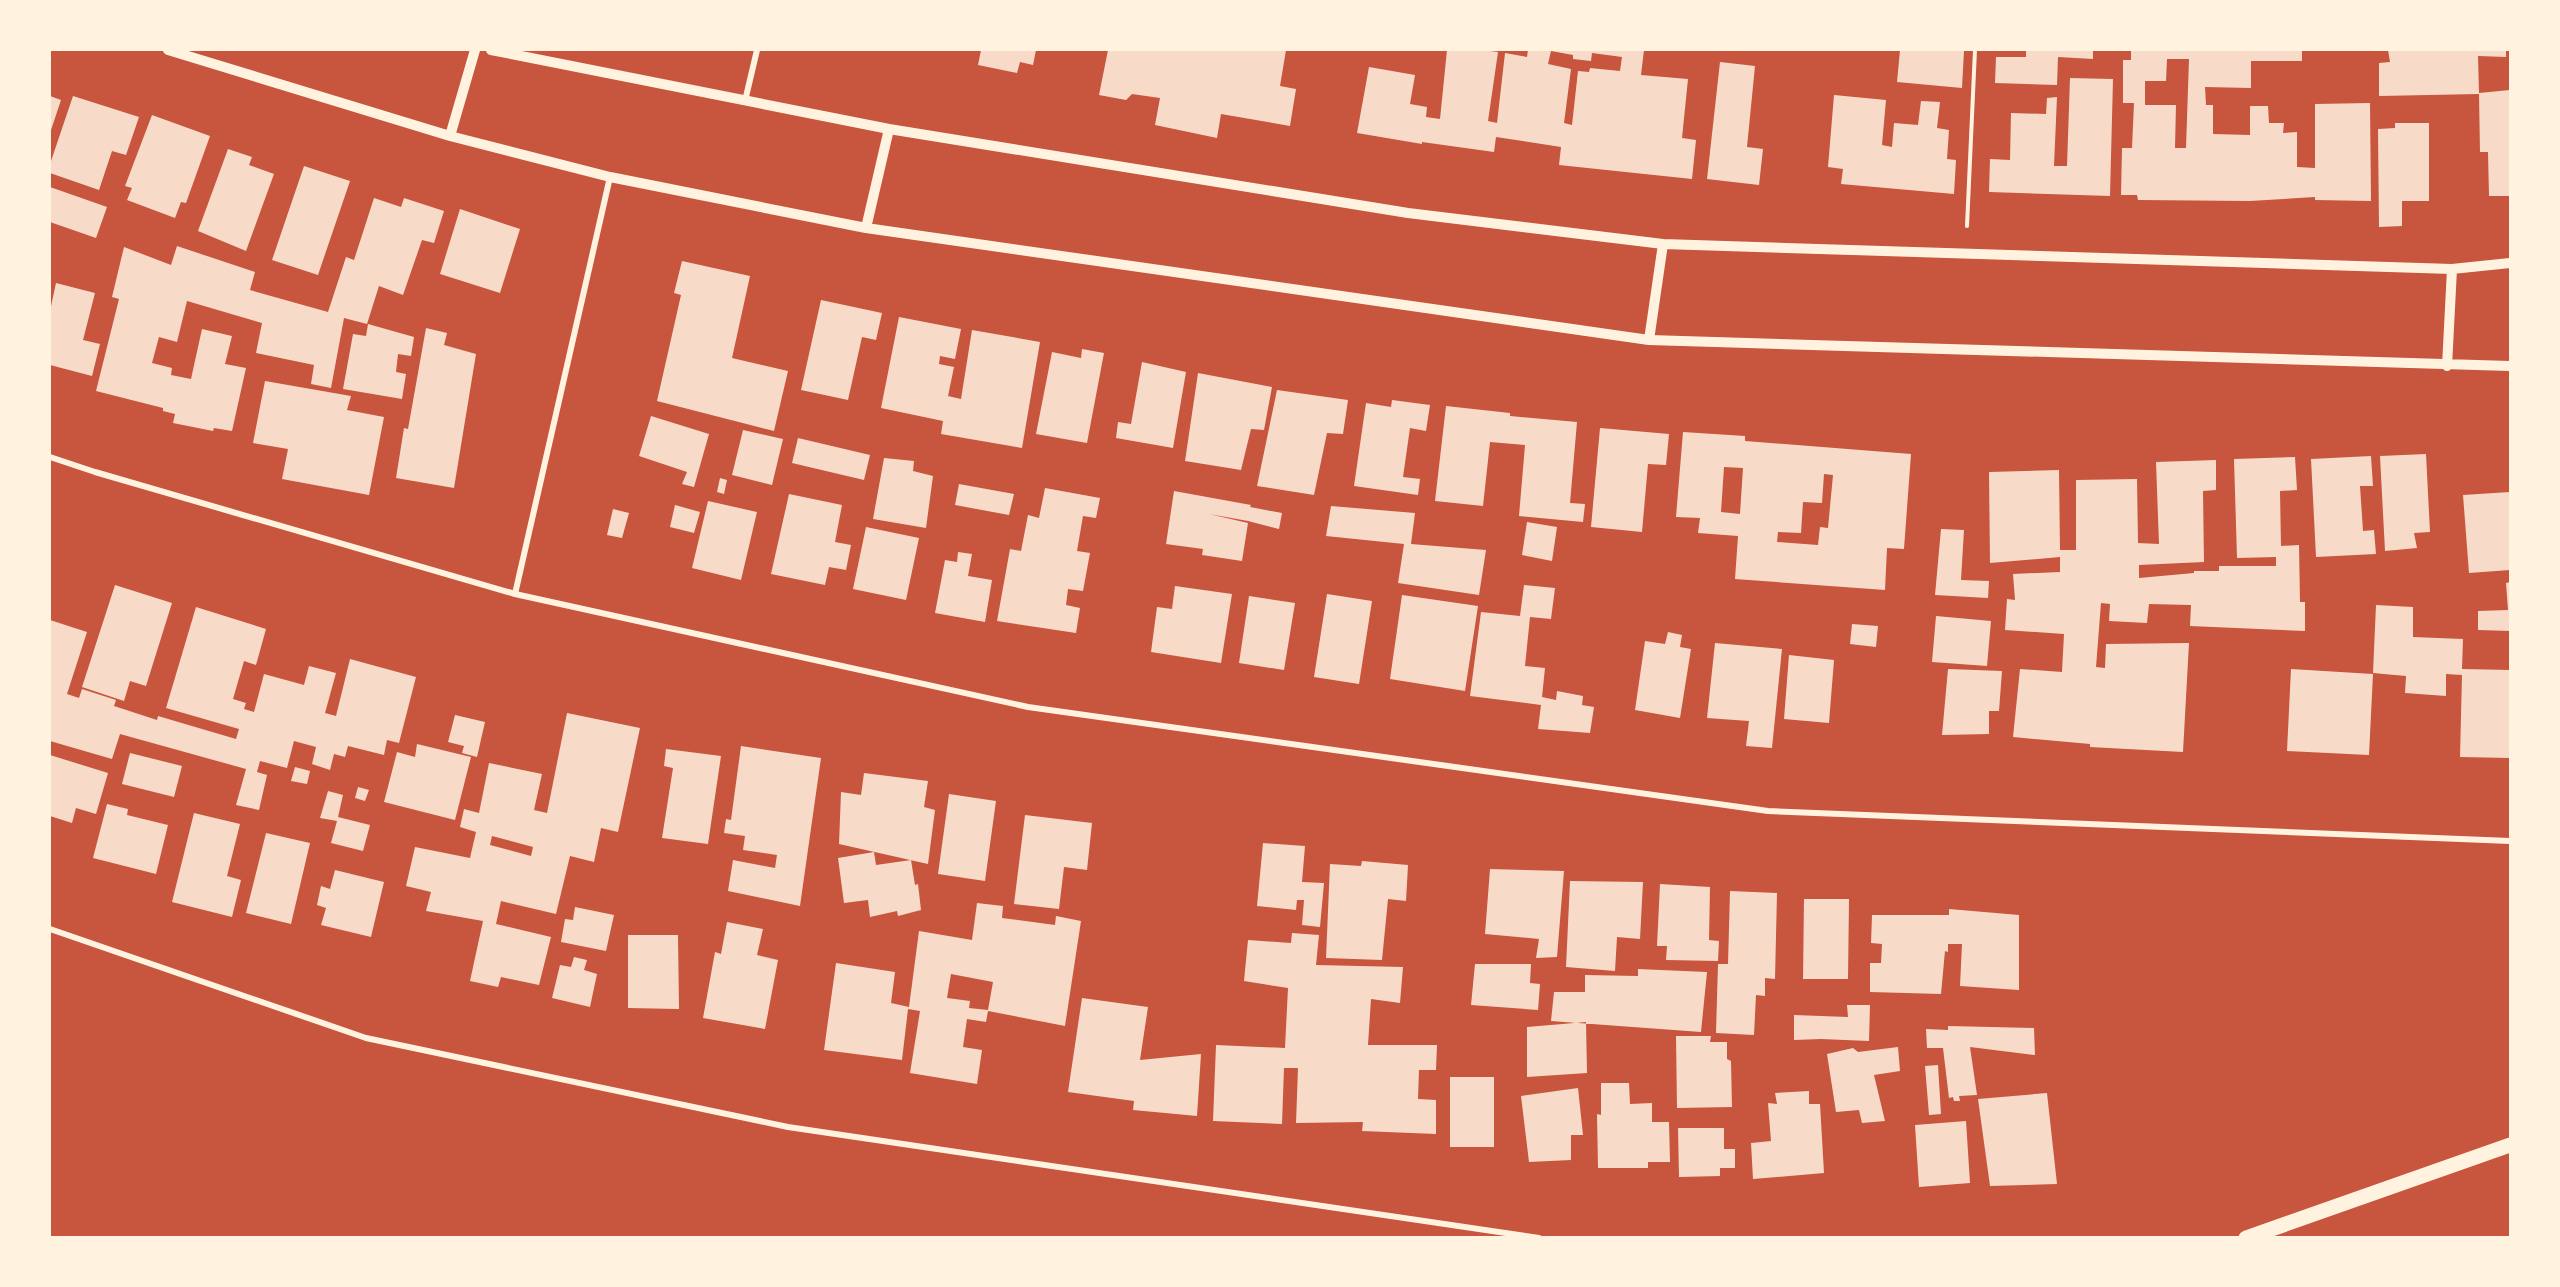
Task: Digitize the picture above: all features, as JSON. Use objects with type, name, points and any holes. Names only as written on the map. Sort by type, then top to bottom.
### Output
[{"type":"main road","points":[[2246,1238],[2511,1145]]},
{"type":"street","points":[[168,50],[450,136],[610,177],[866,228],[1649,340],[2447,366],[2511,366]]},
{"type":"street","points":[[450,136],[475,50]]},
{"type":"street","points":[[491,50],[889,129],[1408,213],[1663,244],[2452,269],[2511,263]]},
{"type":"street","points":[[745,101],[757,50]]},
{"type":"street","points":[[866,228],[889,129]]},
{"type":"street","points":[[516,594],[610,177]]},
{"type":"street","points":[[1649,340],[1663,244]]},
{"type":"street","points":[[2447,366],[2452,269]]},
{"type":"street","points":[[50,457],[516,594],[1028,707],[1768,811],[2511,841]]},
{"type":"street","points":[[50,929],[366,1038],[765,1122],[1539,1238]]},
{"type":"path","points":[[1966,253],[1975,50]]},
{"type":"building","points":[[981,50],[1036,50],[1033,65],[1020,62],[1017,73],[978,65]]},
{"type":"building","points":[[1108,50],[1286,50],[1280,86],[1296,89],[1290,126],[1221,114],[1217,138],[1155,125],[1160,98],[1132,94],[1126,100],[1099,95]]},
{"type":"building","points":[[1447,50],[1498,52],[1488,121],[1497,123],[1505,53],[1527,57],[1528,50],[1644,50],[1641,75],[1688,79],[1682,138],[1696,140],[1692,179],[1559,165],[1561,147],[1496,137],[1494,152],[1422,142],[1422,144],[1357,133],[1369,67],[1415,75],[1410,104],[1427,107],[1426,117],[1440,119]],"holes":[[[1551,51],[1573,55],[1573,59],[1591,61],[1592,53],[1622,57],[1620,71],[1590,68],[1589,72],[1578,71],[1572,125],[1564,123],[1571,69],[1548,64]]]},
{"type":"building","points":[[1900,50],[1964,51],[1962,88],[1897,82]]},
{"type":"building","points":[[2026,50],[2093,50],[2093,59],[2058,57],[2057,85],[1995,83],[1996,57],[2026,57]]},
{"type":"building","points":[[2131,50],[2302,50],[2302,61],[2251,61],[2251,88],[2205,87],[2206,105],[2213,105],[2213,134],[2250,135],[2250,106],[2268,106],[2269,123],[2284,123],[2283,133],[2297,132],[2297,167],[2315,168],[2315,104],[2370,103],[2371,201],[2315,200],[2315,197],[2250,201],[2138,200],[2137,195],[2121,195],[2122,148],[2132,148],[2134,103],[2123,103],[2123,60],[2131,60]],"holes":[[[2167,59],[2189,59],[2186,148],[2175,148],[2176,105],[2145,105],[2145,81],[2166,81]]]},
{"type":"building","points":[[2388,50],[2506,50],[2506,57],[2478,56],[2479,93],[2510,90],[2510,196],[2489,196],[2488,152],[2480,152],[2479,94],[2379,96],[2379,63],[2390,62]]},
{"type":"building","points":[[1720,62],[1755,66],[1747,147],[1763,149],[1759,185],[1707,179]]},
{"type":"building","points":[[2070,78],[2113,79],[2110,196],[1989,192],[1990,159],[2010,160],[2011,113],[2046,114],[2047,98],[2057,97],[2054,166],[2067,166]]},
{"type":"building","points":[[1834,95],[1886,100],[1882,145],[1892,147],[1894,123],[1918,125],[1921,101],[1940,102],[1937,128],[1949,130],[1947,159],[1956,160],[1954,194],[1841,184],[1843,169],[1828,167]]},
{"type":"building","points":[[50,96],[61,100],[50,133]]},
{"type":"building","points":[[73,96],[139,117],[126,155],[112,151],[99,190],[50,173],[50,164]]},
{"type":"building","points":[[152,115],[210,136],[186,203],[181,202],[175,218],[127,200],[132,188],[125,186]]},
{"type":"building","points":[[2395,123],[2429,123],[2429,201],[2402,201],[2402,226],[2379,227],[2378,129],[2395,128]]},
{"type":"building","points":[[228,149],[252,157],[249,165],[274,174],[246,251],[198,231]]},
{"type":"building","points":[[304,166],[350,181],[318,275],[272,260]]},
{"type":"building","points":[[50,187],[107,207],[96,238],[50,222]]},
{"type":"building","points":[[374,198],[401,207],[404,198],[444,211],[434,243],[422,240],[403,295],[379,286],[367,324],[344,318],[331,388],[311,384],[314,365],[256,353],[262,323],[187,301],[177,342],[159,337],[152,363],[172,368],[171,375],[191,379],[202,329],[232,336],[225,364],[246,368],[232,431],[214,428],[213,431],[173,423],[175,414],[163,411],[163,408],[96,391],[119,299],[112,297],[124,247],[171,265],[177,246],[255,272],[250,290],[328,312],[346,257],[354,260]]},
{"type":"building","points":[[460,209],[520,229],[500,293],[440,274]]},
{"type":"building","points":[[682,261],[750,276],[732,358],[788,371],[774,431],[657,401],[681,295],[674,293]]},
{"type":"building","points":[[56,283],[95,293],[83,340],[100,344],[92,376],[50,365],[50,311]]},
{"type":"building","points":[[821,300],[882,313],[876,340],[862,337],[848,400],[801,390]]},
{"type":"building","points":[[899,317],[961,329],[955,359],[940,356],[939,364],[954,367],[948,396],[961,399],[972,330],[1040,342],[1022,448],[941,434],[943,421],[881,408]]},
{"type":"building","points":[[368,324],[414,337],[411,356],[398,354],[396,372],[406,374],[402,399],[343,389],[353,334],[366,336]]},
{"type":"building","points":[[426,328],[447,333],[444,345],[476,354],[454,488],[396,478],[404,428],[408,429]]},
{"type":"building","points":[[1082,349],[1104,353],[1087,443],[1036,434],[1052,352],[1081,358]]},
{"type":"building","points":[[1142,362],[1186,372],[1173,448],[1116,438],[1118,422],[1131,424]]},
{"type":"building","points":[[1198,373],[1272,387],[1264,430],[1251,429],[1241,470],[1185,461]]},
{"type":"building","points":[[265,381],[351,396],[347,410],[384,417],[369,495],[282,479],[288,449],[253,443]]},
{"type":"building","points":[[1277,390],[1348,400],[1343,434],[1327,433],[1314,495],[1257,486]]},
{"type":"building","points":[[1392,400],[1430,405],[1426,431],[1410,428],[1403,477],[1420,479],[1418,495],[1354,486],[1366,403],[1391,407]]},
{"type":"building","points":[[1446,406],[1510,413],[1510,416],[1577,422],[1570,503],[1585,504],[1583,522],[1519,516],[1525,445],[1490,442],[1483,506],[1435,501]]},
{"type":"building","points":[[651,416],[709,434],[694,487],[682,484],[687,472],[639,456]]},
{"type":"building","points":[[1600,428],[1669,434],[1666,465],[1648,464],[1642,532],[1591,527]]},
{"type":"building","points":[[743,430],[783,439],[772,485],[732,475]]},
{"type":"building","points":[[1683,432],[1745,436],[1745,441],[1911,454],[1904,549],[1887,548],[1885,590],[1735,579],[1738,536],[1698,533],[1700,518],[1676,517]],"holes":[[[1724,467],[1743,468],[1740,514],[1721,512]],[[1824,474],[1833,475],[1828,528],[1820,527],[1818,545],[1777,542],[1778,532],[1801,533],[1803,502],[1822,503]]]},
{"type":"building","points":[[798,438],[870,455],[864,480],[792,463]]},
{"type":"building","points":[[2426,454],[2430,532],[2414,533],[2417,548],[2385,551],[2380,456]]},
{"type":"building","points":[[2371,456],[2373,486],[2360,486],[2363,531],[2374,530],[2376,554],[2316,557],[2311,459]]},
{"type":"building","points":[[2295,457],[2297,490],[2280,491],[2281,546],[2299,545],[2300,602],[2305,602],[2305,631],[2190,626],[2191,605],[2149,604],[2147,623],[2109,621],[2110,604],[2101,603],[2096,667],[2105,668],[2106,644],[2189,643],[2183,752],[2090,747],[2090,744],[2013,737],[2020,669],[2062,672],[2064,634],[2005,630],[2007,599],[2015,600],[2013,574],[2060,572],[2060,557],[1990,563],[1989,472],[2059,470],[2060,550],[2076,550],[2076,480],[2137,479],[2138,543],[2159,544],[2156,462],[2216,460],[2216,490],[2203,491],[2204,562],[2139,565],[2139,578],[2194,573],[2194,571],[2219,571],[2219,566],[2276,566],[2276,557],[2237,558],[2234,459]]},
{"type":"building","points":[[884,458],[914,461],[913,471],[933,476],[926,528],[873,519]]},
{"type":"building","points":[[720,478],[727,480],[724,494],[717,492]]},
{"type":"building","points":[[959,484],[1014,494],[1009,515],[955,505]]},
{"type":"building","points":[[1045,488],[1100,498],[1096,518],[1083,516],[1077,551],[1090,553],[1083,591],[1068,589],[1066,605],[1080,608],[1076,633],[997,621],[1010,549],[1021,551],[1028,515],[1039,518]]},
{"type":"building","points":[[1174,491],[1282,513],[1279,529],[1209,514],[1248,523],[1242,561],[1202,555],[1203,549],[1166,544]]},
{"type":"building","points":[[2510,492],[2510,570],[2469,573],[2463,495]]},
{"type":"building","points":[[789,494],[842,505],[835,542],[851,545],[846,570],[829,567],[825,585],[771,574]]},
{"type":"building","points":[[708,501],[757,512],[741,580],[692,568]]},
{"type":"building","points":[[675,505],[700,512],[694,533],[670,527]]},
{"type":"building","points":[[1331,506],[1415,513],[1411,544],[1486,550],[1479,595],[1398,583],[1404,544],[1326,536]]},
{"type":"building","points":[[613,509],[629,513],[622,538],[607,535]]},
{"type":"building","points":[[1527,522],[1557,527],[1552,561],[1522,555]]},
{"type":"building","points":[[866,527],[919,538],[906,600],[853,589]]},
{"type":"building","points":[[1941,529],[1964,530],[1961,580],[1989,581],[1988,598],[1935,595]]},
{"type":"building","points":[[958,552],[972,554],[968,576],[992,580],[985,622],[935,613],[945,560],[957,562]]},
{"type":"building","points":[[2510,582],[2510,631],[2478,630],[2478,611],[2508,610],[2506,583]]},
{"type":"building","points":[[115,585],[172,603],[146,686],[130,681],[124,701],[82,687]]},
{"type":"building","points":[[1524,585],[1555,588],[1551,619],[1530,617],[1525,666],[1545,668],[1542,697],[1556,700],[1557,691],[1583,696],[1582,705],[1594,707],[1590,733],[1538,729],[1541,705],[1470,696],[1481,612],[1520,616]]},
{"type":"building","points":[[1175,586],[1232,594],[1221,663],[1151,652],[1157,607],[1172,609]]},
{"type":"building","points":[[1327,594],[1372,601],[1359,684],[1314,677]]},
{"type":"building","points":[[1402,595],[1478,606],[1465,691],[1390,679]]},
{"type":"building","points":[[1249,596],[1295,603],[1284,670],[1239,663]]},
{"type":"building","points":[[2376,605],[2413,607],[2413,637],[2463,639],[2462,669],[2510,670],[2510,758],[2460,757],[2462,675],[2446,674],[2446,696],[2405,693],[2406,676],[2373,673]]},
{"type":"building","points":[[196,607],[266,629],[256,665],[244,661],[233,699],[246,703],[244,709],[254,712],[264,674],[304,685],[309,666],[336,673],[325,713],[336,716],[350,659],[416,677],[399,743],[387,740],[384,755],[348,746],[345,757],[334,754],[330,770],[312,764],[316,747],[294,741],[287,768],[260,761],[257,772],[267,775],[259,810],[236,805],[246,769],[120,734],[112,759],[50,741],[50,620],[87,632],[67,694],[79,698],[82,689],[116,700],[114,706],[157,720],[158,716],[236,739],[239,729],[166,708]]},
{"type":"building","points":[[1936,616],[1991,621],[1987,666],[1932,662]]},
{"type":"building","points":[[1852,624],[1878,626],[1876,647],[1850,644]]},
{"type":"building","points":[[1668,632],[1682,635],[1680,647],[1691,649],[1680,718],[1635,710],[1645,641],[1665,644]]},
{"type":"building","points":[[1715,643],[1782,649],[1772,748],[1746,746],[1749,721],[1707,718]]},
{"type":"building","points":[[1789,655],[1834,660],[1829,723],[1784,719]]},
{"type":"building","points":[[1948,669],[2002,671],[1999,711],[1989,711],[1989,734],[1942,735]]},
{"type":"building","points":[[2291,669],[2373,674],[2369,755],[2287,751]]},
{"type":"building","points":[[567,713],[640,728],[618,832],[601,828],[594,862],[570,856],[556,914],[501,901],[496,924],[551,937],[539,985],[501,977],[498,987],[470,981],[483,921],[426,911],[431,892],[406,886],[415,847],[470,858],[476,832],[460,827],[464,809],[479,813],[489,763],[542,774],[534,810],[547,813]],"holes":[[[492,836],[533,847],[531,856],[490,845]]]},
{"type":"building","points":[[455,715],[485,722],[477,757],[462,753],[464,746],[448,742]]},
{"type":"building","points":[[417,744],[471,757],[455,820],[384,802],[397,752],[415,757]]},
{"type":"building","points":[[741,746],[821,758],[800,906],[728,891],[733,860],[775,868],[777,855],[743,850],[745,836],[724,833],[726,819],[731,820]]},
{"type":"building","points":[[666,749],[721,756],[708,844],[662,838],[673,768],[664,766]]},
{"type":"building","points":[[130,753],[182,766],[174,797],[122,784]]},
{"type":"building","points":[[50,755],[108,773],[96,814],[76,808],[72,823],[50,816]]},
{"type":"building","points":[[295,767],[310,771],[307,784],[291,781]]},
{"type":"building","points":[[864,773],[928,781],[924,807],[935,810],[928,864],[839,844],[841,792],[861,795]]},
{"type":"building","points":[[358,787],[369,790],[365,801],[355,798]]},
{"type":"building","points":[[328,791],[343,795],[338,817],[370,825],[363,851],[331,843],[337,821],[320,818]]},
{"type":"building","points":[[949,794],[996,801],[985,881],[938,874]]},
{"type":"building","points":[[107,804],[128,809],[127,815],[168,825],[156,874],[93,858]]},
{"type":"building","points":[[194,813],[240,824],[227,876],[241,880],[232,917],[172,902]]},
{"type":"building","points":[[1025,815],[1092,823],[1087,870],[1064,867],[1059,909],[1014,904]]},
{"type":"building","points":[[266,833],[310,843],[291,924],[246,913]]},
{"type":"building","points":[[1263,843],[1305,846],[1302,882],[1324,883],[1320,927],[1302,925],[1304,900],[1297,900],[1296,910],[1257,906]]},
{"type":"building","points":[[874,852],[876,865],[911,860],[915,885],[918,884],[921,910],[898,916],[897,911],[870,917],[868,900],[844,903],[838,858]]},
{"type":"building","points":[[1362,861],[1408,865],[1406,901],[1388,899],[1382,960],[1326,958],[1330,864],[1361,866]]},
{"type":"building","points":[[1490,869],[1564,871],[1557,957],[1536,958],[1539,939],[1485,934]]},
{"type":"building","points":[[335,870],[384,882],[371,937],[321,925],[326,908],[317,905],[321,886],[330,889]]},
{"type":"building","points":[[1570,881],[1643,882],[1640,939],[1617,937],[1615,971],[1566,967]]},
{"type":"building","points":[[1660,884],[1710,887],[1709,940],[1719,941],[1718,961],[1666,960],[1667,946],[1657,946]]},
{"type":"building","points":[[1730,891],[1777,893],[1775,979],[1765,978],[1765,996],[1756,995],[1754,1035],[1716,1033],[1718,964],[1728,964]]},
{"type":"building","points":[[1804,899],[1849,899],[1848,979],[1803,979]]},
{"type":"building","points":[[977,903],[1003,906],[1002,918],[1055,925],[1056,916],[1081,921],[1065,1026],[988,1011],[986,1022],[967,1019],[963,1047],[982,1050],[977,1084],[910,1073],[920,1011],[908,1009],[902,1060],[824,1050],[836,963],[895,972],[891,1003],[909,1007],[919,931],[972,940]],"holes":[[[951,974],[993,982],[988,1010],[969,1008],[970,1001],[947,998]]]},
{"type":"building","points":[[575,907],[614,915],[606,951],[561,942],[565,919],[573,920]]},
{"type":"building","points":[[1949,909],[2019,915],[2019,990],[1960,986],[1962,944],[1948,944],[1948,952],[1945,951],[1941,994],[1870,992],[1870,963],[1881,963],[1882,944],[1871,943],[1872,915],[1949,915]]},
{"type":"building","points":[[727,922],[763,929],[757,955],[778,960],[765,1029],[703,1018],[715,952],[721,954]]},
{"type":"building","points":[[1292,933],[1319,935],[1316,965],[1403,967],[1400,1003],[1371,999],[1368,1045],[1437,1045],[1436,1070],[1419,1070],[1418,1099],[1436,1100],[1436,1134],[1362,1131],[1363,1122],[1296,1123],[1298,1068],[1284,1068],[1282,1124],[1213,1121],[1216,1045],[1285,1048],[1288,988],[1244,981],[1248,940],[1291,943]]},
{"type":"building","points":[[628,935],[678,935],[679,1009],[628,1008]]},
{"type":"building","points":[[574,957],[587,960],[584,970],[597,974],[590,1007],[552,998],[560,965],[571,967]]},
{"type":"building","points":[[1475,964],[1531,964],[1530,983],[1540,984],[1538,1010],[1471,1005]]},
{"type":"building","points":[[1638,969],[1707,972],[1701,1032],[1551,1021],[1554,992],[1585,992],[1585,975],[1638,976]]},
{"type":"building","points":[[1082,998],[1148,1007],[1140,1060],[1201,1054],[1197,1116],[1133,1110],[1134,1101],[1068,1092]]},
{"type":"building","points":[[1847,1005],[1870,1005],[1869,1041],[1794,1040],[1794,1015],[1848,1017]]},
{"type":"building","points":[[1586,1022],[1587,1073],[1527,1077],[1527,1027]]},
{"type":"building","points":[[1948,1026],[2034,1028],[2035,1055],[1970,1047],[1977,1095],[1959,1096],[1960,1101],[1954,1101],[1953,1097],[1949,1098],[1943,1048],[1927,1048],[1926,1029],[1948,1030]]},
{"type":"building","points":[[1676,1036],[1711,1036],[1710,1042],[1727,1042],[1727,1059],[1731,1061],[1732,1107],[1677,1108]]},
{"type":"building","points":[[1898,1047],[1900,1071],[1874,1075],[1885,1121],[1862,1123],[1859,1110],[1836,1112],[1827,1054],[1853,1048],[1858,1052]]},
{"type":"building","points":[[1938,1065],[1941,1114],[1929,1115],[1925,1066]]},
{"type":"building","points":[[1450,1077],[1494,1077],[1494,1147],[1450,1147]]},
{"type":"building","points":[[1601,1083],[1629,1083],[1630,1104],[1652,1103],[1652,1122],[1669,1122],[1670,1162],[1648,1162],[1648,1168],[1598,1168],[1597,1114],[1601,1115]]},
{"type":"building","points":[[1578,1088],[1583,1135],[1571,1135],[1571,1160],[1529,1162],[1521,1096]]},
{"type":"building","points":[[1809,1091],[1809,1104],[1820,1104],[1824,1173],[1753,1179],[1751,1143],[1771,1141],[1768,1103],[1777,1104],[1775,1093]]},
{"type":"building","points":[[2047,1093],[2057,1184],[1990,1186],[1978,1099]]},
{"type":"building","points":[[1966,1121],[1970,1183],[1919,1187],[1915,1125]]},
{"type":"building","points":[[1678,1128],[1724,1128],[1724,1149],[1735,1149],[1735,1168],[1720,1168],[1720,1176],[1679,1177]]}]
